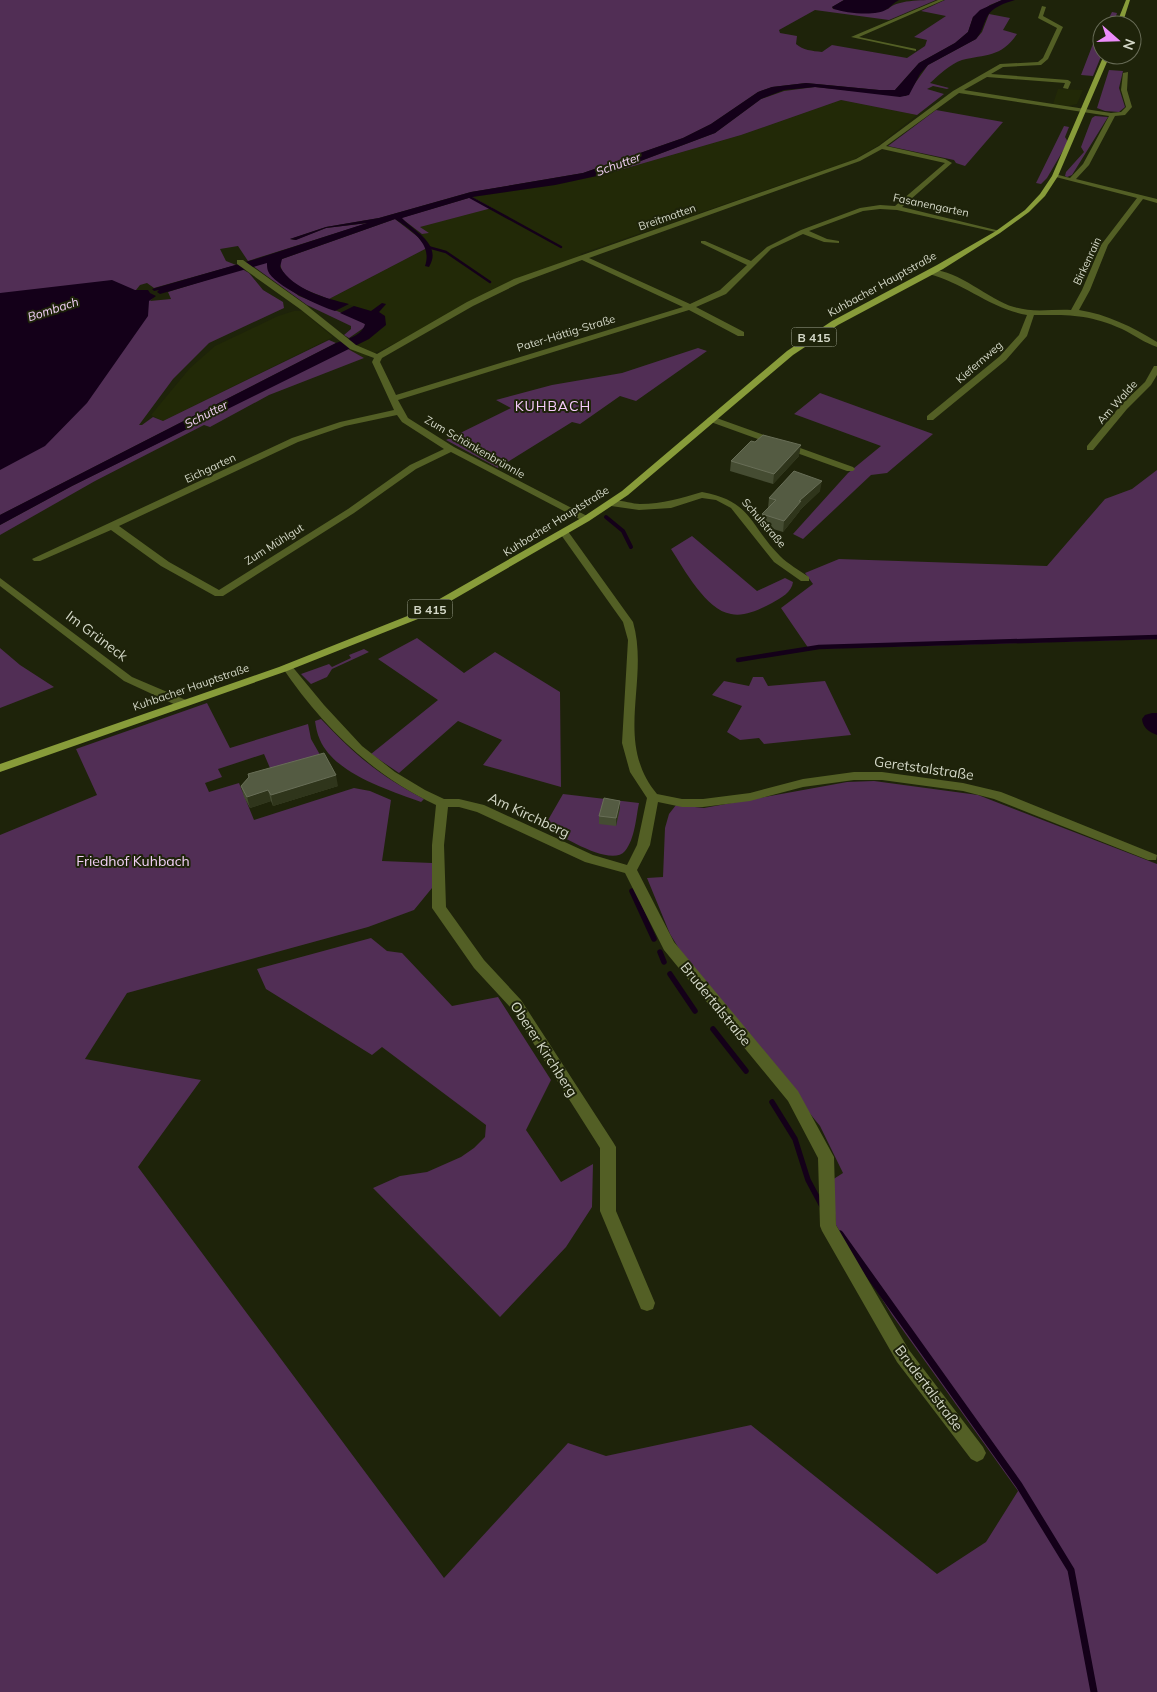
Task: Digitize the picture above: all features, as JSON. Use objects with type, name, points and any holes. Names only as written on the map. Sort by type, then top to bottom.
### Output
[{"type":"main road","points":[[1123,15],[1128,0]]},
{"type":"main road","name":"B 415","points":[[1055,176],[1103,65]]},
{"type":"main road","name":"Kuhbacher Hauptstraße","points":[[0,768],[287,668],[419,615],[564,532],[610,503],[790,352],[835,323],[932,272],[998,232],[1034,204],[1046,191],[1055,176]]},
{"type":"street","points":[[914,50],[854,37],[942,0]]},
{"type":"street","name":"Breitmatten","points":[[378,357],[495,291],[858,160],[881,147],[947,96],[959,91],[1002,65],[1039,64],[1045,59],[1060,27],[1040,17],[1044,7]]},
{"type":"street","points":[[959,91],[1111,115],[1123,114],[1129,108],[1124,90],[1126,73]]},
{"type":"street","points":[[986,75],[1068,82],[1066,88]]},
{"type":"street","points":[[1072,180],[1086,165],[1112,118],[1111,115]]},
{"type":"street","points":[[881,147],[943,160],[949,163],[897,208]]},
{"type":"street","points":[[1055,176],[1157,201]]},
{"type":"street","name":"Birkenrain","points":[[1074,312],[1086,290],[1105,245],[1141,197]]},
{"type":"street","name":"Fasanengarten","points":[[690,307],[723,292],[769,248],[802,231],[867,208],[897,208],[998,232]]},
{"type":"street","points":[[802,231],[826,241],[837,242]]},
{"type":"street","points":[[703,242],[751,264]]},
{"type":"street","points":[[583,258],[690,307],[741,334]]},
{"type":"street","points":[[240,262],[304,307],[353,347],[378,357],[376,362],[398,412]]},
{"type":"street","points":[[932,272],[966,284],[986,299],[1012,310],[1031,313],[1074,312],[1112,322],[1137,333],[1157,345]]},
{"type":"street","name":"Pater-Hättig-Straße","points":[[393,398],[690,307]]},
{"type":"street","name":"Kiefernweg","points":[[930,418],[1003,358],[1023,336],[1031,313]]},
{"type":"street","name":"Am Walde","points":[[1090,448],[1148,383],[1157,368]]},
{"type":"street","name":"Zum Schänkenbrünnle","points":[[398,412],[405,420],[451,449],[586,519]]},
{"type":"street","name":"Eichgarten","points":[[37,559],[295,440],[343,424],[398,412]]},
{"type":"street","points":[[712,419],[850,469]]},
{"type":"street","name":"Zum Mühlgut","points":[[112,526],[165,564],[219,594],[351,511],[414,467],[451,449]]},
{"type":"street","name":"Schulstraße","points":[[610,503],[639,507],[670,505],[702,496],[720,498],[734,506],[749,522],[762,542],[778,560],[805,579]]},
{"type":"street","points":[[564,532],[628,622],[633,640],[628,743],[636,772],[643,785],[654,796],[642,849],[637,862],[630,870]]},
{"type":"street","name":"Im Grüneck","points":[[0,581],[128,679],[182,703]]},
{"type":"street","name":"Am Kirchberg","points":[[287,668],[320,708],[358,749],[391,775],[421,793],[442,803],[459,803],[480,808],[589,859],[630,870]]},
{"type":"street","name":"Geretstalstraße","points":[[654,796],[682,802],[703,803],[750,797],[803,783],[854,776],[882,776],[963,787],[997,795],[1152,857]]},
{"type":"street","name":"Oberer Kirchberg","points":[[442,803],[438,845],[439,908],[479,964],[516,1004],[608,1147],[608,1211],[647,1302]]},
{"type":"street","name":"Brudertalstraße","points":[[630,870],[669,946],[738,1032],[793,1096],[826,1157],[828,1226],[903,1356],[978,1453]]},
{"type":"shaded area","points":[[1058,89],[1083,90],[1077,104],[1068,106],[1053,104]]},
{"type":"shaded area","points":[[841,100],[917,115],[879,145],[853,160],[580,254],[583,256],[515,281],[419,332],[364,358],[348,349],[369,339],[379,312],[386,304],[371,311],[329,299],[427,248],[426,266],[431,248],[422,234],[428,233],[419,227],[491,208],[472,197],[555,185],[606,174],[741,135]]},
{"type":"shaded area","points":[[294,311],[302,311],[333,337],[163,421],[151,415],[190,368],[215,346],[278,316]]},
{"type":"green space","points":[[0,0],[844,0],[832,7],[833,9],[872,13],[888,9],[903,2],[936,0],[889,20],[815,10],[779,30],[780,33],[797,36],[796,44],[811,51],[822,52],[832,45],[907,58],[925,46],[927,40],[914,37],[946,16],[921,11],[945,0],[1002,0],[990,5],[973,17],[968,32],[955,43],[919,63],[895,90],[806,83],[772,87],[758,92],[711,124],[683,138],[583,173],[471,192],[379,218],[326,227],[290,239],[295,240],[326,228],[368,223],[248,261],[238,246],[220,249],[226,261],[236,265],[154,288],[147,283],[140,285],[136,290],[146,291],[154,296],[150,301],[171,299],[168,292],[242,269],[249,273],[263,290],[283,302],[284,308],[209,343],[173,379],[139,425],[153,417],[163,421],[329,340],[336,343],[0,515]]},
{"type":"green space","points":[[989,14],[1010,18],[1003,30],[1017,34],[1011,42],[999,51],[962,60],[945,70],[930,83],[949,88],[933,86],[927,89],[944,94],[917,115],[841,100],[741,135],[606,174],[715,133],[761,99],[784,91],[815,87],[906,96],[928,65],[976,39],[982,32]]},
{"type":"green space","points":[[1092,46],[1092,65],[1098,65],[1093,76],[1081,75]]},
{"type":"green space","points":[[1109,70],[1123,71],[1119,88],[1125,107],[1119,112],[1105,111],[1097,108]]},
{"type":"green space","points":[[936,110],[1003,122],[965,166],[956,163],[954,160],[888,146]]},
{"type":"green space","points":[[1095,116],[1108,117],[1072,175],[1067,177],[1065,176],[1066,172],[1084,152],[1081,147],[1092,118]]},
{"type":"green space","points":[[1064,126],[1069,127],[1065,137],[1068,142],[1047,178],[1041,184],[1036,183]]},
{"type":"green space","points":[[472,197],[492,208],[420,227],[429,233],[422,234],[401,218]]},
{"type":"green space","points":[[395,219],[418,237],[427,248],[329,299],[298,286],[281,269],[280,261],[282,259]]},
{"type":"green space","points":[[267,263],[272,276],[299,296],[357,319],[365,324],[365,327],[349,338],[344,335],[351,329],[351,326],[307,305],[253,266]]},
{"type":"green space","points":[[698,348],[707,351],[636,401],[620,396],[580,424],[572,422],[498,468],[446,440],[511,408],[496,400],[552,385],[622,373]]},
{"type":"green space","points":[[346,349],[364,358],[269,395],[210,427],[204,425],[95,481],[0,535],[0,525],[72,486]]},
{"type":"green space","points":[[820,393],[933,434],[887,473],[871,475],[803,539],[793,534],[848,473],[881,446],[794,414]]},
{"type":"green space","points":[[1157,470],[1157,639],[809,649],[781,608],[813,584],[805,573],[839,559],[1047,566],[1105,499],[1132,489]]},
{"type":"green space","points":[[692,536],[757,591],[785,578],[793,582],[791,589],[779,599],[752,612],[736,615],[722,611],[696,588],[671,549]]},
{"type":"green space","points":[[417,638],[464,673],[495,652],[560,692],[561,787],[483,765],[502,740],[458,721],[399,773],[371,754],[438,700],[378,659]]},
{"type":"green space","points":[[0,648],[20,665],[54,687],[0,708]]},
{"type":"green space","points":[[364,649],[369,652],[332,669],[327,677],[311,684],[301,674],[329,664],[332,667],[351,658],[349,655]]},
{"type":"green space","points":[[753,677],[763,677],[768,686],[825,681],[851,735],[764,744],[759,738],[740,740],[727,732],[742,706],[712,695],[724,681],[749,686]]},
{"type":"green space","name":"Friedhof Kuhbach","points":[[207,703],[230,748],[308,724],[311,739],[323,760],[273,775],[264,754],[218,769],[222,777],[205,783],[209,792],[239,783],[254,820],[354,788],[370,791],[391,800],[382,861],[432,863],[432,888],[414,910],[368,927],[127,993],[85,1059],[201,1080],[138,1167],[444,1578],[568,1443],[606,1456],[751,1425],[937,1574],[986,1542],[1018,1491],[892,1315],[836,1225],[832,1180],[843,1173],[820,1126],[686,960],[670,934],[647,878],[663,877],[665,828],[669,814],[676,805],[704,808],[847,782],[874,781],[978,795],[1157,864],[1157,1692],[0,1692],[0,835],[97,795],[76,749]]},
{"type":"green space","points":[[321,719],[369,764],[394,782],[424,799],[421,802],[379,786],[350,771],[338,762],[327,752],[319,738],[315,721]]},
{"type":"green space","points":[[563,794],[639,803],[633,834],[625,851],[618,855],[609,856],[598,853],[573,843],[544,827]]},
{"type":"green space","points":[[371,938],[387,951],[402,953],[452,1006],[498,997],[551,1080],[526,1130],[561,1182],[593,1164],[592,1207],[566,1247],[500,1317],[373,1188],[400,1176],[427,1172],[461,1157],[485,1137],[486,1125],[382,1047],[372,1055],[266,989],[257,969]]},
{"type":"water","points":[[844,0],[899,0],[887,9],[869,14],[853,13],[832,7]]},
{"type":"water","name":"Schutter","points":[[1002,0],[1015,0],[995,8],[989,14],[976,39],[928,65],[920,74],[909,95],[900,97],[815,87],[784,90],[761,99],[715,133],[606,174],[555,185],[472,197],[402,218],[430,245],[432,259],[429,267],[425,266],[426,251],[419,238],[395,219],[282,259],[280,267],[293,282],[320,296],[349,304],[335,311],[309,300],[279,283],[268,271],[267,263],[160,294],[157,292],[159,290],[154,291],[152,289],[256,259],[367,223],[326,228],[296,240],[290,239],[326,227],[379,218],[471,192],[583,173],[683,138],[711,124],[758,92],[772,87],[806,83],[895,90],[919,63],[955,43],[968,32],[973,17],[980,10]]},
{"type":"water","name":"Bombach","points":[[112,280],[135,290],[148,290],[156,296],[149,301],[148,316],[87,403],[45,446],[0,470],[0,293]]},
{"type":"water","name":"Schutter","points":[[382,303],[386,304],[379,312],[385,316],[386,325],[369,339],[72,486],[0,525],[0,515],[357,334],[365,324],[340,313],[354,306],[371,311]]},
{"type":"water","points":[[1157,713],[1157,735],[1147,729],[1142,719],[1145,715]]},
{"type":"building","points":[[763,435],[801,445],[774,474],[731,461],[751,441],[755,442]]},
{"type":"building","points":[[794,471],[822,481],[799,501],[801,501],[784,521],[762,514],[776,500],[769,498]]},
{"type":"building","points":[[324,753],[336,775],[271,795],[268,790],[247,797],[241,786],[249,777],[248,774]]},
{"type":"building","points":[[604,798],[620,801],[616,818],[599,816]]},
{"type":"waterway","points":[[468,196],[561,247]]},
{"type":"waterway","points":[[428,247],[446,252],[490,282]]},
{"type":"waterway","points":[[606,517],[623,531],[631,547]]},
{"type":"waterway","points":[[738,660],[819,647],[1157,637]]},
{"type":"waterway","points":[[632,891],[654,939]]},
{"type":"waterway","points":[[660,952],[664,962]]},
{"type":"waterway","points":[[670,974],[695,1011]]},
{"type":"waterway","points":[[713,1029],[746,1071]]},
{"type":"waterway","points":[[772,1102],[795,1139],[808,1180],[823,1208]]},
{"type":"waterway","points":[[840,1234],[1019,1485],[1071,1570],[1094,1692]]},
{"type":"district","name":"KUHBACH","points":[[553,406]]}]
